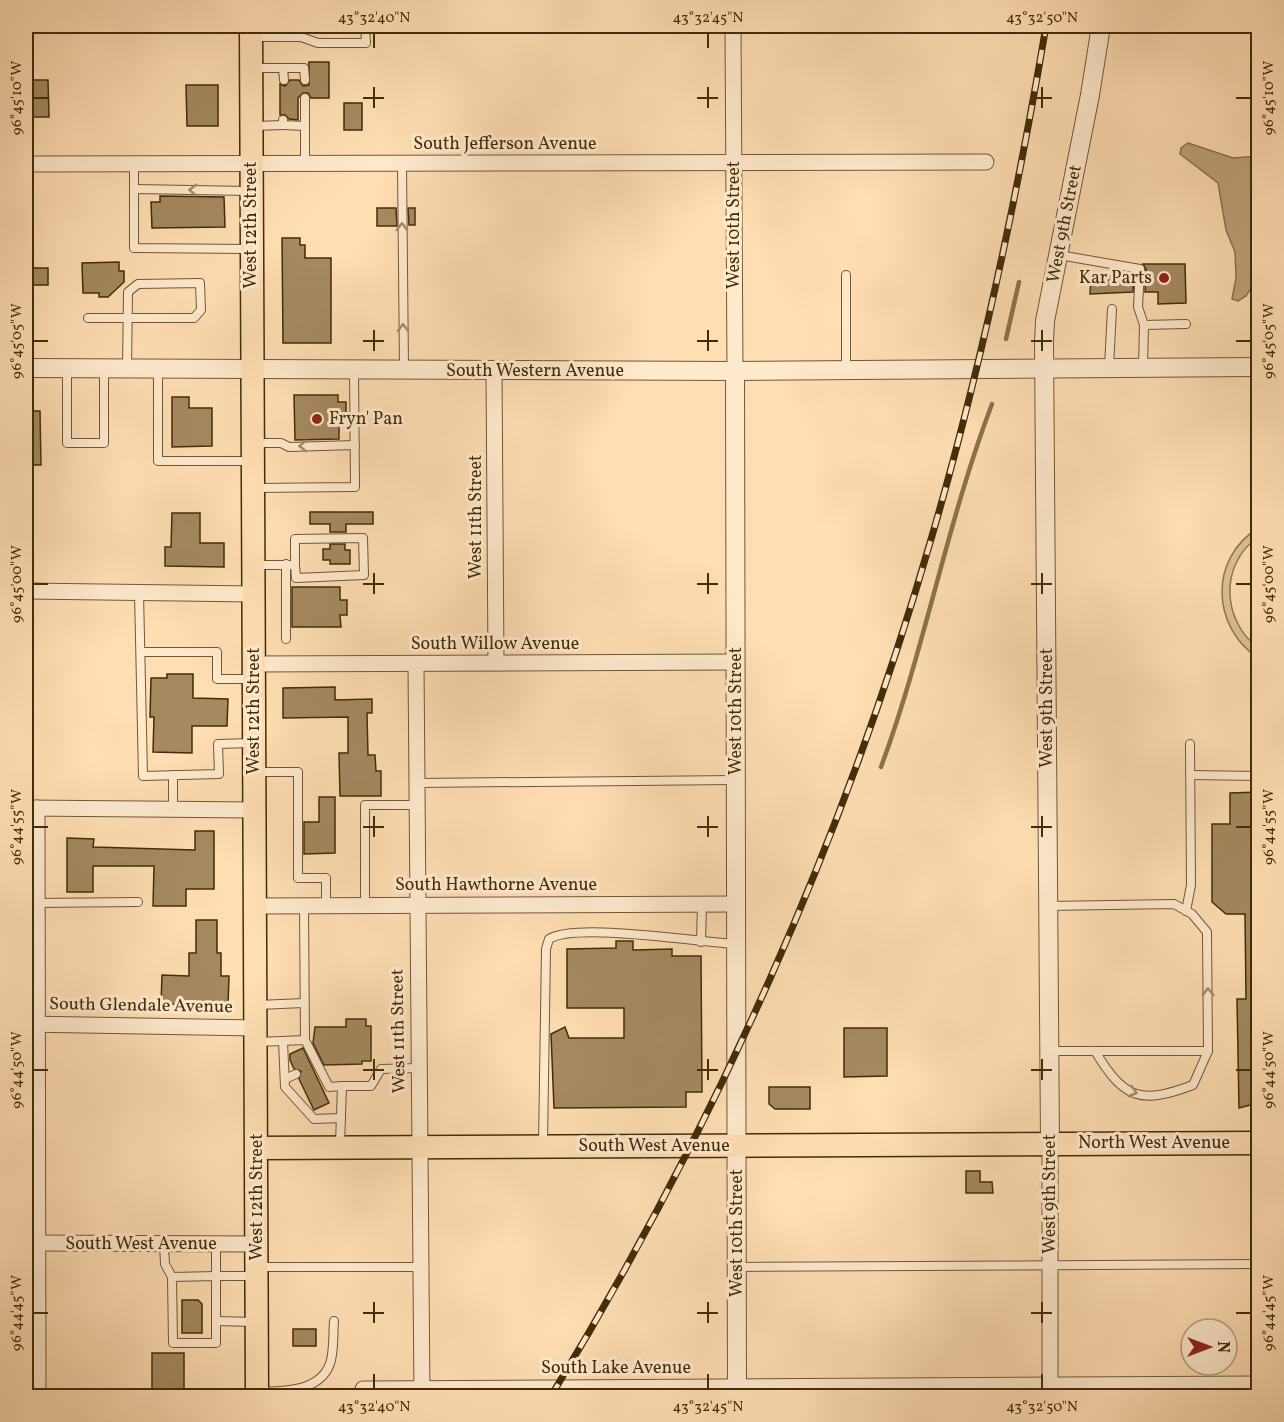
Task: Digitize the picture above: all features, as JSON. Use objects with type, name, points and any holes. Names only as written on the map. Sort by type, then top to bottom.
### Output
[{"type":"main road","name":"West 12th Street","points":[[251,31],[257,1394]]},
{"type":"main road","name":"South West Avenue","points":[[257,1148],[1050,1143]]},
{"type":"main road","name":"North West Avenue","points":[[1050,1143],[1258,1143]]},
{"type":"street","name":"West 10th Street","points":[[733,26],[737,1392]]},
{"type":"street","name":"West 9th Street","points":[[1050,1391],[1045,321],[1101,26]]},
{"type":"street","name":"South Jefferson Avenue","points":[[26,164],[986,162]]},
{"type":"street","name":"South Western Avenue","points":[[26,368],[735,371],[1258,367]]},
{"type":"street","name":"West 11th Street","points":[[494,371],[496,663]]},
{"type":"street","points":[[26,591],[254,594]]},
{"type":"street","name":"South Willow Avenue","points":[[254,671],[416,664],[736,662]]},
{"type":"street","name":"West 11th Street","points":[[416,664],[422,1393]]},
{"type":"street","points":[[38,1396],[32,1243],[31,1024],[36,903],[31,808],[255,810]]},
{"type":"street","name":"South Hawthorne Avenue","points":[[255,906],[736,904]]},
{"type":"street","name":"South Glendale Avenue","points":[[31,1024],[256,1035]]},
{"type":"street","name":"South West Avenue","points":[[32,1243],[216,1244],[257,1262]]},
{"type":"street","name":"South Lake Avenue","points":[[363,1389],[422,1393],[1050,1391],[1258,1384]]},
{"type":"lane","points":[[301,26],[301,37]]},
{"type":"lane","points":[[251,31],[301,37],[318,44],[366,43],[365,26]]},
{"type":"lane","points":[[251,68],[304,68],[305,80]]},
{"type":"lane","points":[[283,68],[284,80]]},
{"type":"lane","points":[[305,98],[305,164]]},
{"type":"lane","points":[[251,126],[283,123],[305,126]]},
{"type":"lane","points":[[134,164],[134,248],[252,249]]},
{"type":"lane","points":[[402,164],[404,370]]},
{"type":"lane","points":[[134,189],[251,191]]},
{"type":"lane","points":[[1059,255],[1140,269],[1138,307],[1144,325],[1143,367]]},
{"type":"lane","points":[[846,275],[846,370]]},
{"type":"lane","points":[[88,318],[128,318],[194,318],[201,310],[200,283],[138,284],[128,292],[128,318],[128,368]]},
{"type":"lane","points":[[1109,367],[1112,309]]},
{"type":"lane","points":[[1144,325],[1186,324]]},
{"type":"lane","points":[[67,368],[67,443],[104,443],[104,368]]},
{"type":"lane","points":[[158,368],[158,461],[253,452],[281,442],[289,447],[355,445]]},
{"type":"lane","points":[[253,488],[355,487],[354,370]]},
{"type":"lane","points":[[286,639],[291,564],[295,539],[363,538],[364,575],[296,578],[291,564]]},
{"type":"lane","points":[[254,565],[291,564]]},
{"type":"lane","points":[[139,593],[143,776],[219,774],[218,744],[254,743]]},
{"type":"lane","points":[[141,652],[217,652],[217,679],[254,671]]},
{"type":"lane","points":[[1186,911],[1191,885],[1190,744]]},
{"type":"lane","points":[[255,772],[298,772],[298,878],[326,878],[326,905]]},
{"type":"lane","points":[[173,775],[173,809]]},
{"type":"lane","points":[[1190,775],[1258,776]]},
{"type":"lane","points":[[417,783],[736,780]]},
{"type":"lane","points":[[365,905],[365,805],[417,805]]},
{"type":"lane","points":[[36,903],[138,902]]},
{"type":"lane","points":[[702,904],[702,942]]},
{"type":"lane","points":[[1048,906],[1174,904],[1192,914],[1207,932],[1208,1051],[1193,1085],[1167,1095],[1137,1095],[1124,1090],[1112,1078],[1095,1051]]},
{"type":"lane","points":[[304,905],[305,1040],[326,1088],[371,1086],[381,1069],[419,1068]]},
{"type":"lane","points":[[543,1147],[543,1024],[546,949],[549,939],[567,934],[619,933],[736,944]]},
{"type":"lane","points":[[256,1005],[304,1003]]},
{"type":"lane","points":[[256,1035],[283,1041],[305,1040]]},
{"type":"lane","points":[[283,1041],[285,1088],[314,1119],[340,1118]]},
{"type":"lane","points":[[1050,1051],[1208,1051]]},
{"type":"lane","points":[[285,1078],[296,1074]]},
{"type":"lane","points":[[340,1148],[342,1086]]},
{"type":"lane","points":[[298,1102],[307,1098]]},
{"type":"lane","points":[[164,1244],[165,1264],[172,1277],[173,1343],[216,1343],[216,1244]]},
{"type":"lane","points":[[172,1277],[216,1276],[257,1262],[421,1267]]},
{"type":"lane","points":[[737,1267],[1258,1264]]},
{"type":"lane","points":[[216,1321],[257,1322]]},
{"type":"lane","points":[[257,1394],[303,1389],[323,1374],[332,1359],[334,1321]]},
{"type":"shaded area","points":[[1188,143],[1233,158],[1258,156],[1258,278],[1246,296],[1238,301],[1232,299],[1236,278],[1235,252],[1226,230],[1218,183],[1180,154],[1181,148]]},
{"type":"shaded area","points":[[1258,528],[1258,537],[1245,549],[1236,562],[1231,577],[1230,592],[1237,623],[1258,648],[1258,658],[1242,644],[1231,629],[1224,611],[1222,593],[1224,574],[1231,557],[1242,541]]},
{"type":"shaded area","points":[[26,1243],[39,1243],[38,1396],[26,1396]]},
{"type":"building","points":[[309,62],[329,62],[329,98],[311,98],[308,93],[303,93],[298,98],[298,120],[280,115],[280,84],[285,86],[290,80],[299,80],[303,86],[309,85]]},
{"type":"building","points":[[31,80],[48,80],[49,117],[32,117]]},
{"type":"building","points":[[186,85],[218,85],[218,126],[187,126]]},
{"type":"building","points":[[344,103],[362,103],[362,130],[344,130]]},
{"type":"building","points":[[160,196],[224,197],[225,227],[152,228],[151,202],[160,202]]},
{"type":"building","points":[[377,208],[396,208],[397,226],[377,226]]},
{"type":"building","points":[[408,208],[415,208],[415,225],[409,225]]},
{"type":"building","points":[[282,238],[300,238],[300,245],[305,245],[305,258],[331,258],[331,343],[283,343]]},
{"type":"building","points":[[119,262],[119,271],[124,271],[124,282],[108,297],[99,297],[99,293],[83,293],[82,263]]},
{"type":"building","name":"Kar Parts","points":[[1143,264],[1185,264],[1186,303],[1158,304],[1158,292],[1145,292],[1146,269]]},
{"type":"building","points":[[26,268],[48,268],[48,285],[26,285]]},
{"type":"building","points":[[1091,276],[1134,276],[1133,292],[1090,294]]},
{"type":"building","points":[[294,395],[338,395],[338,402],[346,402],[346,415],[339,415],[339,439],[295,440]]},
{"type":"building","points":[[172,397],[189,397],[189,408],[212,408],[212,446],[172,447]]},
{"type":"building","points":[[26,411],[40,411],[41,465],[26,465]]},
{"type":"building","points":[[310,512],[373,512],[373,524],[346,524],[346,532],[330,532],[330,524],[310,524]]},
{"type":"building","points":[[172,513],[200,513],[200,543],[224,543],[224,567],[165,566],[165,547],[171,547]]},
{"type":"building","points":[[330,544],[345,544],[345,550],[350,550],[350,564],[330,564],[330,560],[323,560],[323,549],[330,549]]},
{"type":"building","points":[[292,587],[340,587],[340,600],[347,600],[347,615],[340,615],[341,627],[292,627]]},
{"type":"building","points":[[167,674],[193,674],[193,698],[228,699],[227,726],[192,726],[192,753],[153,752],[154,717],[150,717],[151,678],[167,678]]},
{"type":"building","points":[[335,687],[335,700],[372,699],[372,713],[367,713],[368,755],[375,755],[376,771],[381,771],[381,796],[340,796],[339,753],[348,753],[348,717],[283,718],[283,688]]},
{"type":"building","points":[[1258,792],[1258,1103],[1239,1108],[1237,999],[1246,999],[1245,914],[1226,914],[1212,902],[1212,824],[1230,824],[1230,793]]},
{"type":"building","points":[[319,797],[335,797],[335,853],[304,854],[304,822],[319,822]]},
{"type":"building","points":[[195,831],[214,831],[214,889],[186,889],[186,906],[153,906],[154,866],[93,866],[93,892],[67,892],[67,838],[94,839],[93,847],[195,850]]},
{"type":"building","points":[[196,920],[217,920],[217,953],[221,953],[221,976],[229,976],[228,1005],[161,1004],[162,975],[189,976],[189,953],[196,953]]},
{"type":"building","points":[[616,941],[633,941],[633,950],[672,949],[672,956],[701,956],[702,1092],[686,1092],[686,1107],[554,1108],[551,1034],[565,1027],[569,1038],[624,1038],[624,1008],[567,1008],[567,949],[616,948]]},
{"type":"building","points":[[346,1019],[366,1019],[366,1026],[371,1026],[371,1061],[362,1061],[362,1064],[324,1065],[313,1043],[315,1027],[346,1027]]},
{"type":"building","points":[[844,1028],[887,1028],[887,1076],[844,1077]]},
{"type":"building","points":[[303,1048],[329,1103],[314,1110],[299,1079],[301,1071],[294,1069],[290,1060],[290,1054]]},
{"type":"building","points":[[769,1087],[810,1087],[810,1109],[775,1109],[769,1104]]},
{"type":"building","points":[[966,1171],[980,1171],[980,1182],[992,1182],[993,1193],[966,1193]]},
{"type":"building","points":[[182,1300],[198,1300],[202,1304],[202,1333],[182,1333]]},
{"type":"building","points":[[293,1329],[316,1329],[316,1346],[293,1346]]},
{"type":"building","points":[[152,1353],[184,1353],[184,1396],[152,1396]]},
{"type":"waterway","points":[[1006,339],[1019,282]]},
{"type":"waterway","points":[[881,767],[911,677],[962,494],[992,404]]},
{"type":"railway","points":[[551,1396],[611,1295],[720,1086],[770,979],[859,760],[897,648],[950,473],[982,346],[1010,219],[1046,26]]},
{"type":"place","name":"Kar Parts","points":[[1164,278]]},
{"type":"place","name":"Fryn' Pan","points":[[317,419]]}]
